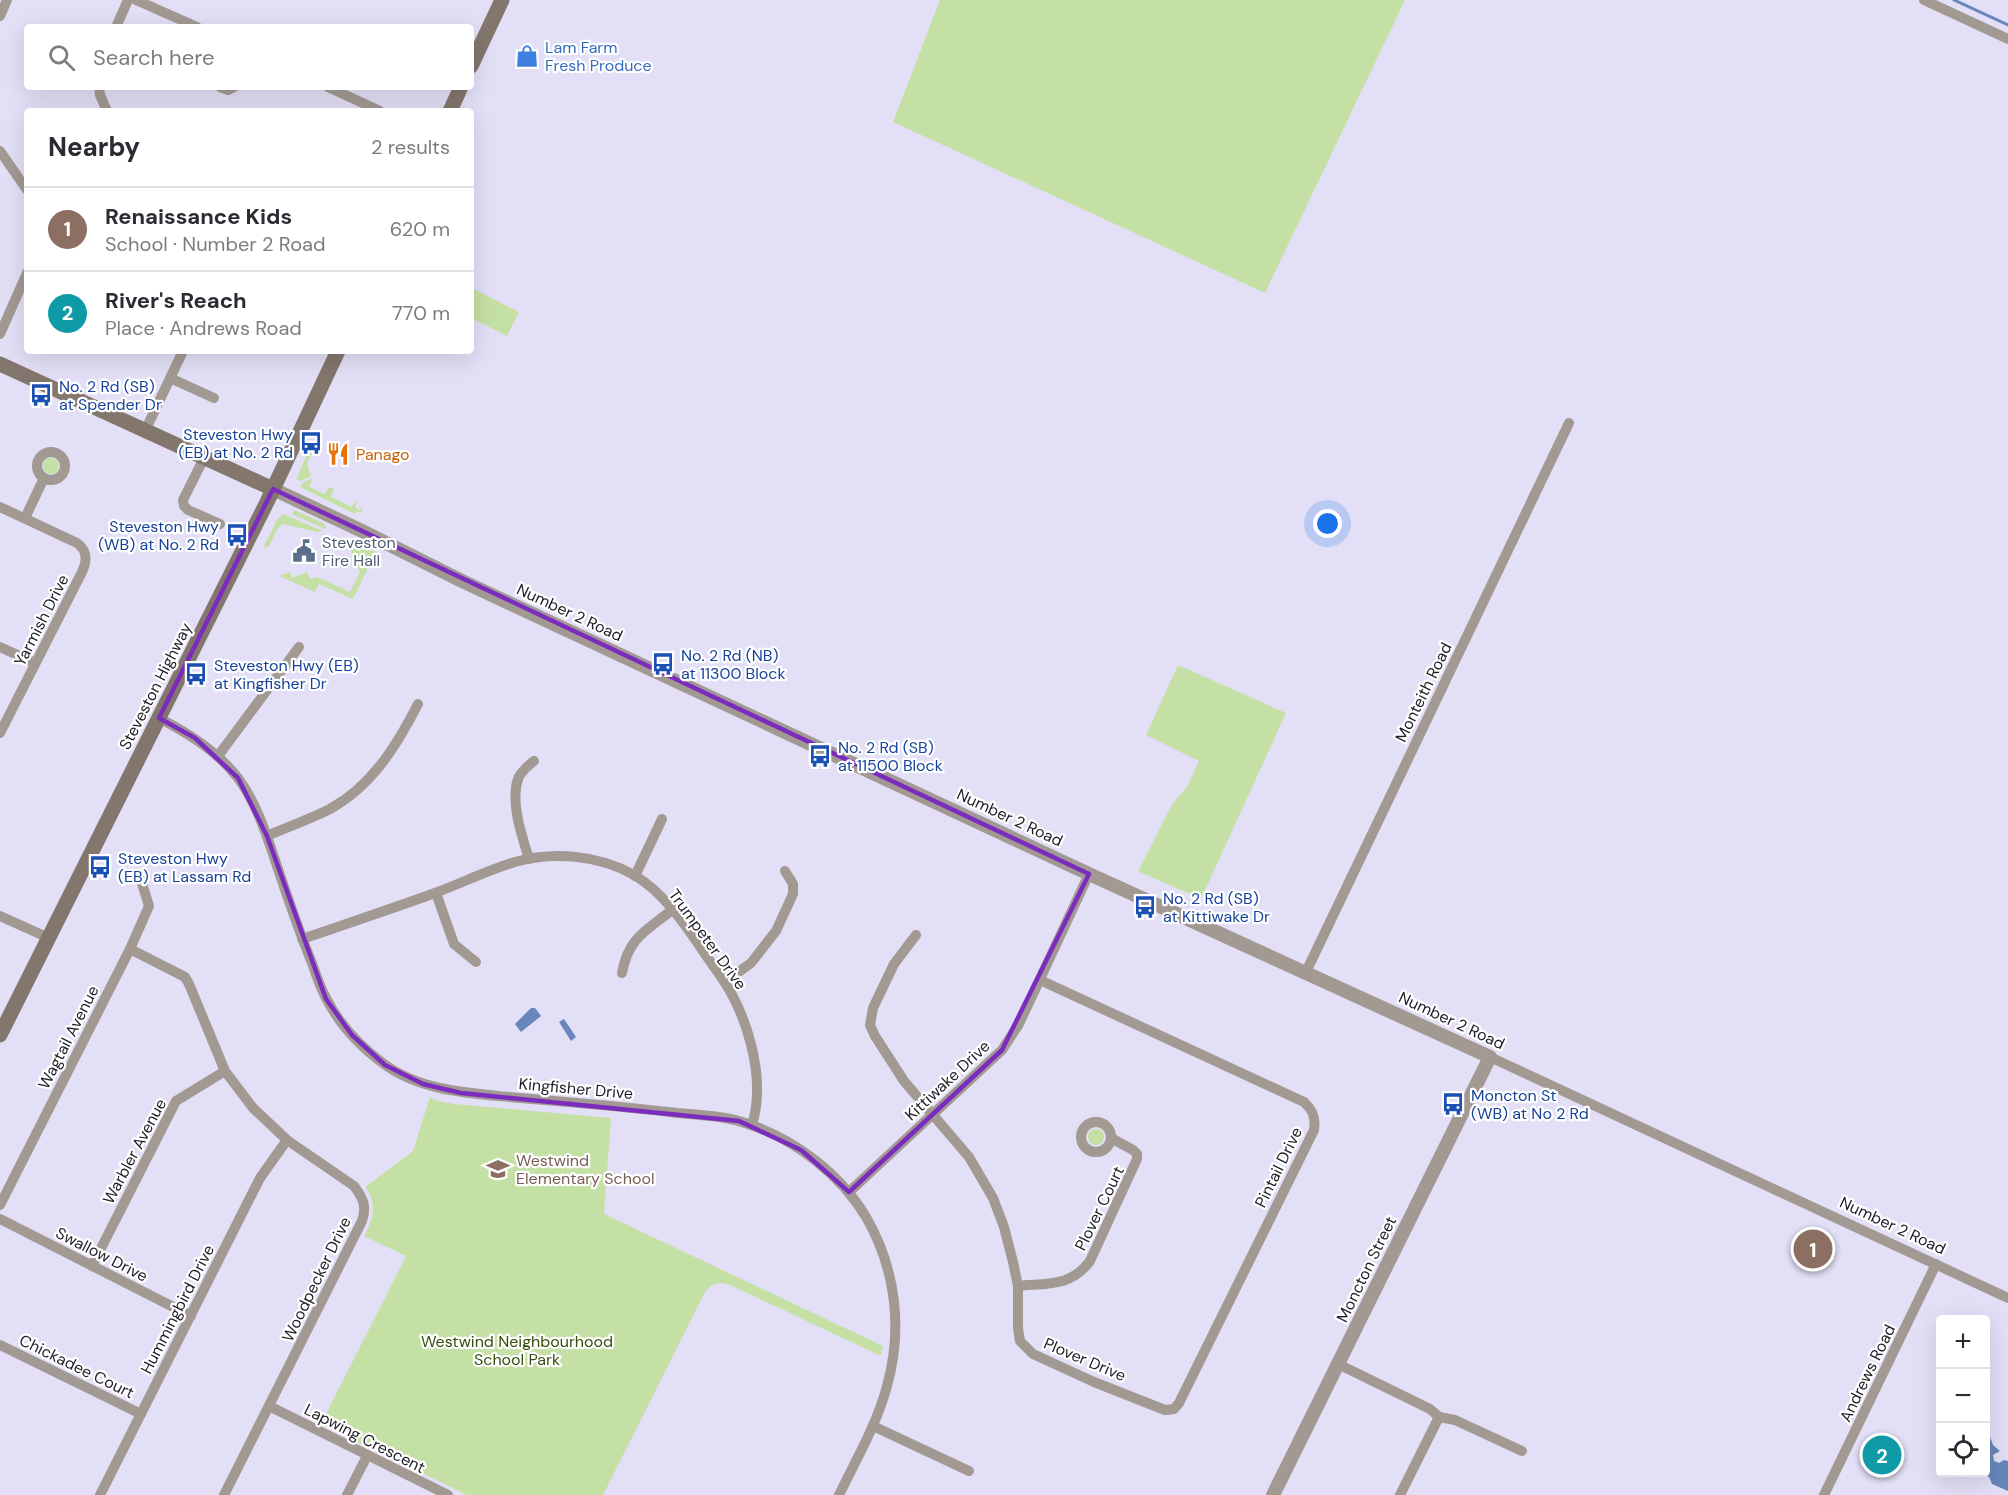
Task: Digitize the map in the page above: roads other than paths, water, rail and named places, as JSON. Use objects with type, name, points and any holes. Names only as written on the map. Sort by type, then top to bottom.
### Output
[{"type":"main road","points":[[474,60],[502,0]]},
{"type":"main road","points":[[451,108],[460,90]]},
{"type":"main road","name":"Steveston Highway","points":[[0,1035],[273,489],[337,354]]},
{"type":"main road","name":"Number 2 Road","points":[[0,364],[273,489]]},
{"type":"street","points":[[0,16],[7,0]]},
{"type":"street","points":[[117,24],[129,0]]},
{"type":"street","points":[[136,0],[190,24]]},
{"type":"street","points":[[1924,0],[2008,39]]},
{"type":"street","points":[[99,90],[106,108]]},
{"type":"street","points":[[332,90],[355,106]]},
{"type":"street","points":[[0,151],[24,186]]},
{"type":"street","points":[[0,334],[24,282]]},
{"type":"street","points":[[145,430],[182,354]]},
{"type":"street","points":[[170,378],[214,398]]},
{"type":"street","name":"Monteith Road","points":[[1305,974],[1569,423]]},
{"type":"street","points":[[204,458],[183,500],[184,506],[220,524]]},
{"type":"street","points":[[0,507],[25,518],[44,478]]},
{"type":"street","name":"Number 2 Road","points":[[273,489],[462,581],[1089,874],[1490,1057],[2008,1298]]},
{"type":"street","name":"Yarmish Drive","points":[[0,733],[86,559],[85,552],[77,543],[25,518]]},
{"type":"street","points":[[0,646],[35,663]]},
{"type":"street","points":[[218,756],[299,647]]},
{"type":"street","points":[[267,836],[331,808],[363,785],[394,748],[418,704]]},
{"type":"street","name":"Kingfisher Drive","points":[[159,718],[195,738],[218,756],[238,778],[267,836],[302,939],[326,999],[352,1035],[385,1065],[423,1084],[461,1093],[654,1110],[715,1117],[752,1125],[801,1150],[849,1192],[872,1227],[889,1270],[896,1324],[894,1358],[887,1389],[873,1426],[839,1495]]},
{"type":"street","points":[[529,859],[518,820],[516,792],[522,772],[534,761]]},
{"type":"street","points":[[635,876],[662,819]]},
{"type":"street","name":"Trumpeter Drive","points":[[302,939],[436,893],[514,862],[565,856],[603,862],[635,876],[657,894],[672,910],[725,982],[740,1008],[751,1039],[756,1084],[755,1114],[752,1125]]},
{"type":"street","points":[[725,982],[751,963],[776,932],[793,894],[793,884],[785,871]]},
{"type":"street","name":"Kittiwake Drive","points":[[849,1192],[1002,1050],[1019,1024],[1089,874]]},
{"type":"street","name":"Wagtail Avenue","points":[[0,1205],[130,949],[149,906],[141,879]]},
{"type":"street","points":[[436,893],[454,944],[476,962]]},
{"type":"street","points":[[622,973],[625,957],[635,939],[672,910]]},
{"type":"street","points":[[0,916],[49,939]]},
{"type":"street","name":"Plover Drive","points":[[916,935],[894,964],[873,1008],[870,1025],[874,1036],[904,1081],[969,1157],[993,1198],[1004,1227],[1018,1286],[1020,1341],[1033,1354],[1094,1382],[1156,1407],[1165,1410],[1173,1409]]},
{"type":"street","name":"Woodpecker Drive","points":[[130,949],[184,977],[225,1071],[253,1108],[287,1140],[354,1186],[362,1196],[365,1205],[362,1221],[224,1495]]},
{"type":"street","name":"Pintail Drive","points":[[1040,980],[1304,1102],[1314,1114],[1316,1122],[1314,1130],[1179,1403],[1173,1409]]},
{"type":"street","name":"Moncton Street","points":[[1273,1495],[1490,1057]]},
{"type":"street","name":"Warbler Avenue","points":[[92,1266],[176,1101],[225,1071]]},
{"type":"street","name":"Plover Court","points":[[1018,1286],[1073,1278],[1083,1271],[1090,1261],[1137,1161],[1137,1154],[1133,1150],[1111,1138]]},
{"type":"street","name":"Hummingbird Drive","points":[[100,1495],[260,1178],[287,1140]]},
{"type":"street","name":"Swallow Drive","points":[[0,1219],[191,1316]]},
{"type":"street","name":"Andrews Road","points":[[1824,1495],[1935,1264]]},
{"type":"street","name":"Chickadee Court","points":[[0,1345],[141,1414]]},
{"type":"street","points":[[1338,1364],[1430,1409],[1439,1418],[1455,1420],[1522,1450]]},
{"type":"street","name":"Lapwing Crescent","points":[[269,1406],[448,1495]]},
{"type":"street","points":[[1400,1495],[1439,1418]]},
{"type":"street","points":[[873,1426],[969,1471]]},
{"type":"street","points":[[347,1495],[367,1456]]},
{"type":"water","points":[[531,1008],[535,1008],[541,1016],[521,1032],[515,1024]]},
{"type":"water","points":[[564,1019],[576,1037],[571,1041],[559,1022]]},
{"type":"water","points":[[1990,1437],[1993,1445],[2000,1451],[1993,1455],[1994,1461],[1999,1463],[2004,1460],[2008,1461],[2008,1491],[1992,1484],[1989,1477]]},
{"type":"waterway","points":[[1954,0],[2008,25]]},
{"type":"place","name":"Lam Farm Fresh Produce","points":[[527,56]]},
{"type":"place","name":"No. 2 Rd (SB) at Spender Dr","points":[[41,395]]},
{"type":"place","name":"Steveston Hwy (EB) at No. 2 Rd","points":[[311,443]]},
{"type":"place","name":"Panago","points":[[338,454]]},
{"type":"place","name":"Steveston Hwy (WB) at No. 2 Rd","points":[[237,535]]},
{"type":"place","name":"Steveston Fire Hall","points":[[304,551]]},
{"type":"place","name":"No. 2 Rd (NB) at 11300 Block","points":[[663,664]]},
{"type":"place","name":"Steveston Hwy (EB) at Kingfisher Dr","points":[[196,674]]},
{"type":"place","name":"No. 2 Rd (SB) at 11500 Block","points":[[820,756]]},
{"type":"place","name":"Steveston Hwy (EB) at Lassam Rd","points":[[100,867]]},
{"type":"place","name":"No. 2 Rd (SB) at Kittiwake Dr","points":[[1145,907]]},
{"type":"place","name":"Moncton St (WB) at No 2 Rd","points":[[1453,1104]]},
{"type":"place","name":"Westwind Elementary School","points":[[498,1169]]},
{"type":"place","name":"Renaissance Kids","points":[[1813,1249]]},
{"type":"place","name":"River's Reach","points":[[1882,1455]]},
{"type":"park label","name":"Westwind Neighbourhood School Park","points":[[517,1350]]}]
